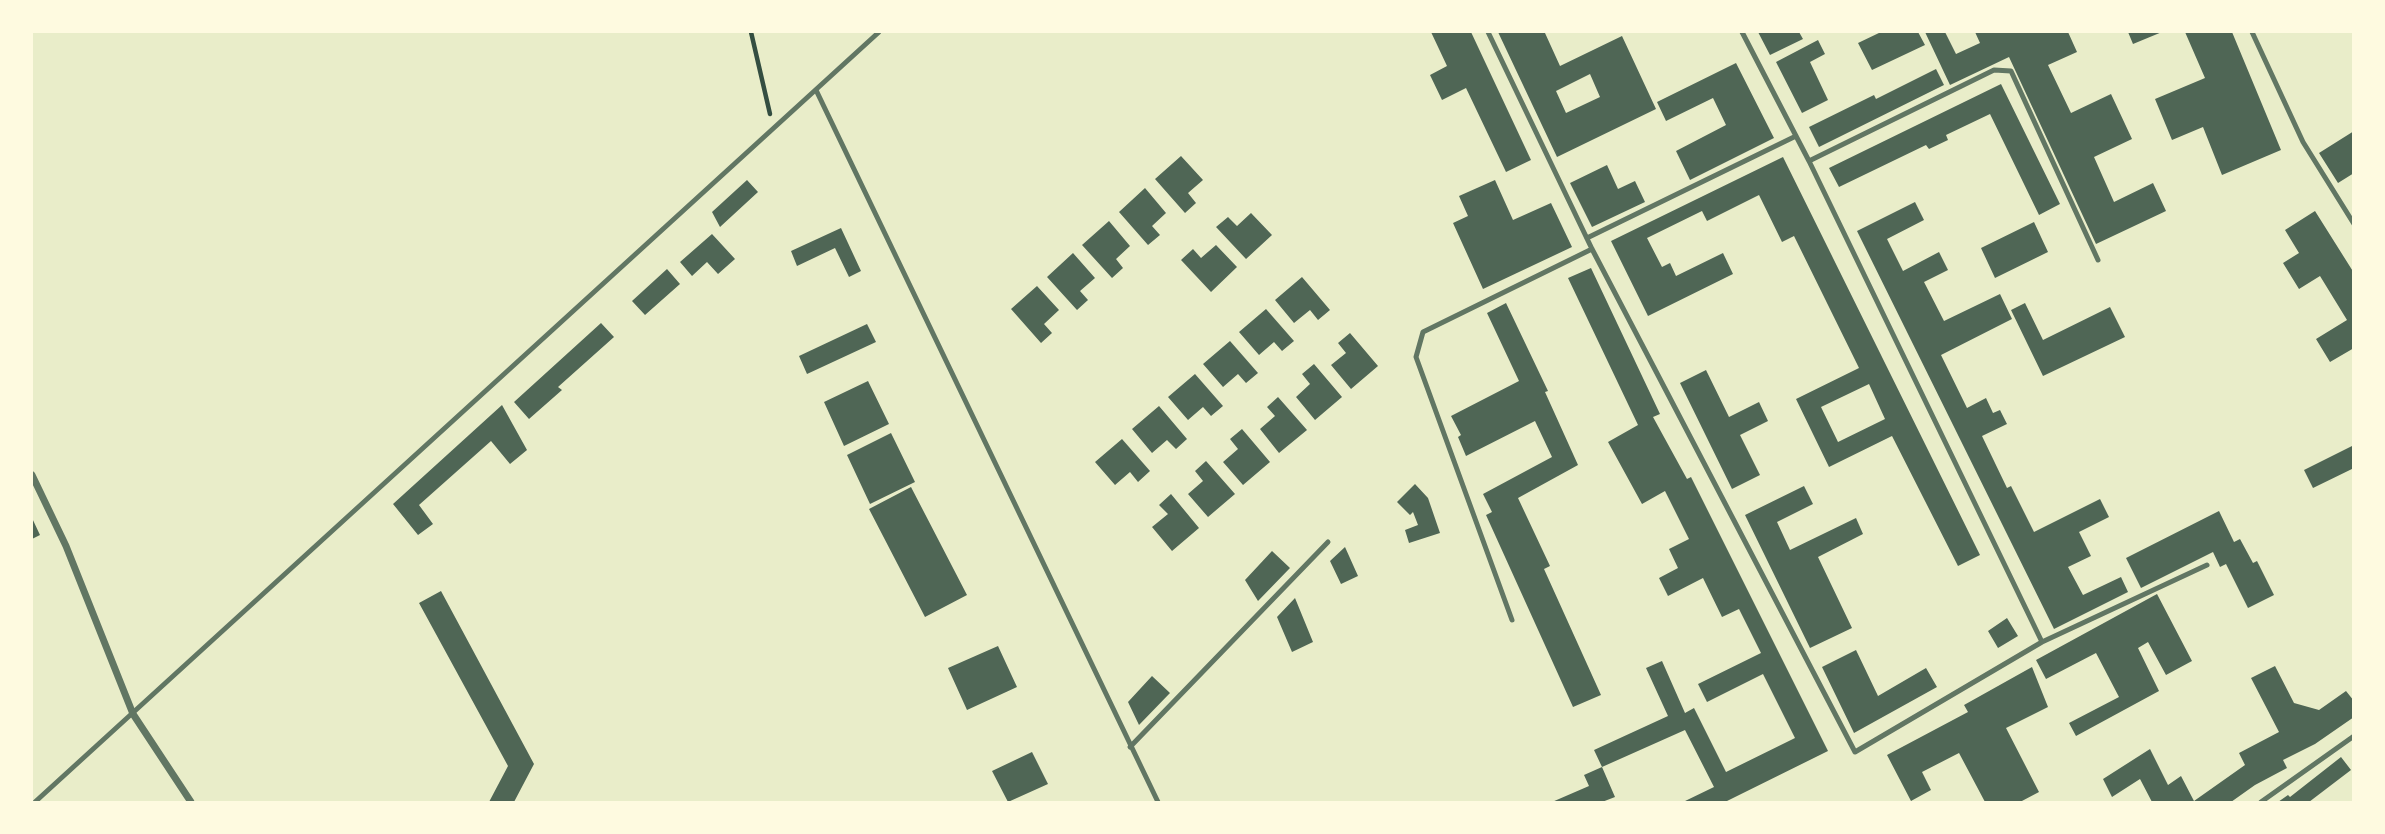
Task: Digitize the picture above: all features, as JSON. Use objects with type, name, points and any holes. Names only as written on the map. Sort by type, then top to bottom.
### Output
[{"type":"street","points":[[32,475],[66,546],[133,713],[191,803]]},
{"type":"lane","points":[[35,803],[879,32]]},
{"type":"lane","points":[[1488,32],[1592,249],[1855,752],[2042,642],[2207,565]]},
{"type":"lane","points":[[1742,32],[1809,161],[2042,642]]},
{"type":"lane","points":[[2252,32],[2303,142],[2354,224]]},
{"type":"lane","points":[[1809,161],[1994,70],[2011,71],[2098,260]]},
{"type":"lane","points":[[816,90],[1158,803]]},
{"type":"lane","points":[[1587,238],[1796,136]]},
{"type":"lane","points":[[1512,620],[1416,357],[1423,332],[1592,249]]},
{"type":"lane","points":[[1130,747],[1328,542]]},
{"type":"lane","points":[[2261,803],[2354,736]]},
{"type":"path","points":[[751,32],[773,129]]},
{"type":"building","points":[[1431,32],[1471,32],[1531,160],[1506,172],[1466,88],[1442,100],[1430,75],[1447,66]]},
{"type":"building","points":[[1498,32],[1549,32],[1545,33],[1560,66],[1622,36],[1656,109],[1557,157]],"holes":[[[1590,74],[1600,97],[1566,113],[1556,91]]]},
{"type":"building","points":[[1758,32],[1799,32],[1803,39],[1770,55]]},
{"type":"building","points":[[1881,32],[1918,32],[1925,45],[1872,70],[1858,43]]},
{"type":"building","points":[[1925,32],[1945,32],[1956,54],[1980,43],[1975,32],[2068,32],[2077,52],[2048,65],[2071,113],[2111,94],[2132,139],[2094,157],[2114,202],[2153,183],[2166,211],[2096,244],[2009,57],[1950,85]]},
{"type":"building","points":[[2128,32],[2162,32],[2133,44]]},
{"type":"building","points":[[2185,32],[2232,32],[2281,150],[2222,175],[2203,127],[2172,140],[2155,99],[2205,78]]},
{"type":"building","points":[[1818,40],[1825,54],[1810,62],[1828,100],[1802,113],[1776,62]]},
{"type":"building","points":[[1736,63],[1774,138],[1690,180],[1676,151],[1726,125],[1713,98],[1666,121],[1657,102]]},
{"type":"building","points":[[1936,69],[1944,85],[1819,147],[1809,127],[1874,95],[1876,99]]},
{"type":"building","points":[[2001,84],[2060,204],[2039,215],[1990,114],[1946,135],[1948,140],[1929,149],[1926,145],[1839,187],[1829,168]]},
{"type":"building","points":[[2354,131],[2354,173],[2338,183],[2319,153]]},
{"type":"building","points":[[1181,156],[1203,180],[1188,193],[1196,203],[1185,213],[1155,179]]},
{"type":"building","points":[[1783,157],[1980,555],[1958,566],[1892,436],[1829,467],[1796,399],[1859,368],[1794,236],[1782,242],[1759,195],[1707,221],[1702,211],[1647,238],[1662,267],[1670,263],[1676,276],[1723,253],[1733,274],[1648,316],[1611,241]],"holes":[[[1869,384],[1885,419],[1838,442],[1821,407]]]},
{"type":"building","points":[[1607,165],[1618,189],[1635,181],[1645,202],[1592,227],[1570,183]]},
{"type":"building","points":[[747,180],[758,192],[720,227],[712,212]]},
{"type":"building","points":[[1495,180],[1513,220],[1551,203],[1572,247],[1483,289],[1453,223],[1468,216],[1459,196]]},
{"type":"building","points":[[1145,188],[1166,213],[1152,226],[1160,235],[1148,245],[1119,212]]},
{"type":"building","points":[[1915,202],[1924,220],[1887,239],[1903,271],[1939,252],[1948,270],[1924,282],[1944,321],[2000,294],[2012,319],[1941,355],[1967,408],[1986,398],[1993,413],[2000,410],[2007,424],[1982,436],[2007,488],[2011,486],[2034,532],[2100,499],[2109,517],[2079,532],[2091,556],[2068,567],[2083,595],[2121,577],[2128,592],[2054,629],[1857,231]]},
{"type":"building","points":[[2315,211],[2354,273],[2354,348],[2330,362],[2316,339],[2347,320],[2320,276],[2299,289],[2283,263],[2299,253],[2285,230]]},
{"type":"building","points":[[1251,213],[1272,235],[1246,259],[1216,227],[1228,217],[1237,226]]},
{"type":"building","points":[[1109,221],[1130,246],[1116,259],[1123,268],[1112,278],[1082,245]]},
{"type":"building","points":[[2034,222],[2048,252],[1995,278],[1981,248]]},
{"type":"building","points":[[841,228],[861,271],[849,277],[835,248],[797,266],[791,251]]},
{"type":"building","points":[[712,234],[735,259],[718,274],[707,262],[692,276],[680,262]]},
{"type":"building","points":[[1216,245],[1237,267],[1211,292],[1181,260],[1193,249],[1201,258]]},
{"type":"building","points":[[1073,253],[1095,278],[1080,291],[1088,300],[1077,310],[1047,277]]},
{"type":"building","points":[[1591,268],[1660,414],[1653,417],[1687,479],[1691,477],[1828,751],[1725,802],[1683,802],[1714,787],[1685,730],[1602,767],[1594,750],[1668,716],[1646,668],[1662,661],[1685,713],[1694,708],[1726,772],[1795,738],[1763,674],[1707,702],[1698,684],[1761,653],[1739,609],[1722,617],[1703,578],[1668,596],[1659,578],[1678,568],[1669,549],[1689,539],[1665,491],[1642,504],[1608,442],[1638,425],[1568,278]]},
{"type":"building","points":[[667,269],[680,284],[645,315],[632,301]]},
{"type":"building","points":[[1302,277],[1330,310],[1318,320],[1310,310],[1294,323],[1275,300]]},
{"type":"building","points":[[1037,286],[1059,310],[1044,324],[1052,333],[1041,343],[1011,309]]},
{"type":"building","points":[[1506,303],[1548,391],[1545,392],[1578,465],[1518,498],[1550,566],[1544,569],[1601,695],[1573,707],[1486,515],[1492,512],[1483,494],[1552,457],[1535,421],[1466,456],[1458,437],[1461,435],[1451,416],[1519,381],[1487,313]]},
{"type":"building","points":[[2025,303],[2043,340],[2110,307],[2125,337],[2043,376],[2011,310]]},
{"type":"building","points":[[1266,309],[1294,341],[1282,351],[1274,342],[1259,355],[1239,332]]},
{"type":"building","points":[[601,323],[614,337],[558,387],[562,390],[529,419],[514,402]]},
{"type":"building","points":[[867,324],[876,342],[807,374],[799,356]]},
{"type":"building","points":[[1350,333],[1378,366],[1351,389],[1331,365],[1346,353],[1338,343]]},
{"type":"building","points":[[1230,341],[1258,373],[1246,383],[1238,374],[1223,387],[1203,364]]},
{"type":"building","points":[[1314,364],[1342,397],[1315,420],[1296,397],[1310,384],[1302,374]]},
{"type":"building","points":[[1706,370],[1729,417],[1759,402],[1768,421],[1740,435],[1760,475],[1732,489],[1680,383]]},
{"type":"building","points":[[1195,374],[1223,406],[1211,416],[1203,407],[1188,420],[1168,397]]},
{"type":"building","points":[[868,381],[889,424],[844,446],[824,402]]},
{"type":"building","points":[[1278,397],[1307,430],[1279,453],[1260,429],[1275,416],[1267,407]]},
{"type":"building","points":[[502,405],[527,450],[510,464],[491,441],[419,505],[433,524],[418,535],[393,504]]},
{"type":"building","points":[[1159,406],[1187,439],[1176,449],[1167,440],[1152,453],[1132,429]]},
{"type":"building","points":[[1242,429],[1270,462],[1243,485],[1223,462],[1238,449],[1230,439]]},
{"type":"building","points":[[891,433],[915,482],[870,504],[847,455]]},
{"type":"building","points":[[1122,439],[1150,471],[1138,482],[1130,472],[1115,485],[1095,462]]},
{"type":"building","points":[[2354,445],[2354,468],[2313,488],[2304,470]]},
{"type":"building","points":[[1206,461],[1235,494],[1208,517],[1188,494],[1203,481],[1195,471]]},
{"type":"building","points":[[1415,484],[1428,498],[1440,533],[1409,543],[1405,530],[1418,525],[1413,512],[1410,515],[1397,502]]},
{"type":"building","points":[[1804,486],[1813,504],[1777,522],[1790,550],[1856,518],[1863,534],[1818,557],[1852,628],[1810,648],[1745,515]]},
{"type":"building","points":[[911,487],[967,595],[925,617],[869,509]]},
{"type":"building","points":[[1171,494],[1199,528],[1172,551],[1152,527],[1168,514],[1159,505]]},
{"type":"building","points":[[2219,511],[2234,542],[2240,539],[2253,563],[2257,561],[2274,595],[2248,608],[2226,564],[2220,567],[2213,552],[2141,588],[2126,558]]},
{"type":"building","points":[[32,518],[40,535],[32,539]]},
{"type":"building","points":[[1345,547],[1358,576],[1341,584],[1330,561]]},
{"type":"building","points":[[1272,551],[1290,568],[1258,601],[1245,580]]},
{"type":"building","points":[[441,591],[534,764],[514,802],[489,802],[508,766],[419,603]]},
{"type":"building","points":[[2157,594],[2192,661],[2166,675],[2148,642],[2138,648],[2159,691],[2076,736],[2069,723],[2119,697],[2096,653],[2046,679],[2036,660]]},
{"type":"building","points":[[1295,598],[1313,642],[1292,652],[1277,617]]},
{"type":"building","points":[[2007,618],[2018,636],[1998,648],[1988,631]]},
{"type":"building","points":[[998,646],[1017,687],[967,710],[948,668]]},
{"type":"building","points":[[1856,650],[1878,696],[1926,668],[1937,687],[1854,733],[1822,667]]},
{"type":"building","points":[[2275,666],[2294,703],[2319,710],[2346,691],[2354,701],[2354,717],[2315,744],[2283,760],[2287,768],[2231,802],[2152,802],[2140,779],[2112,797],[2103,779],[2150,749],[2168,785],[2181,776],[2194,801],[2245,765],[2239,753],[2279,732],[2251,678]]},
{"type":"building","points":[[2032,667],[2048,707],[2006,728],[2039,792],[2020,802],[1985,802],[1959,753],[1922,772],[1931,790],[1911,801],[1887,755],[1968,712],[1964,705]]},
{"type":"building","points":[[1152,676],[1170,693],[1139,725],[1128,702]]},
{"type":"building","points":[[1032,752],[1048,784],[1008,802],[992,771]]},
{"type":"building","points":[[2341,757],[2351,770],[2309,802],[2278,802],[2288,795],[2290,797]]},
{"type":"building","points":[[1602,767],[1615,797],[1602,802],[1552,802],[1589,786],[1584,775]]}]
